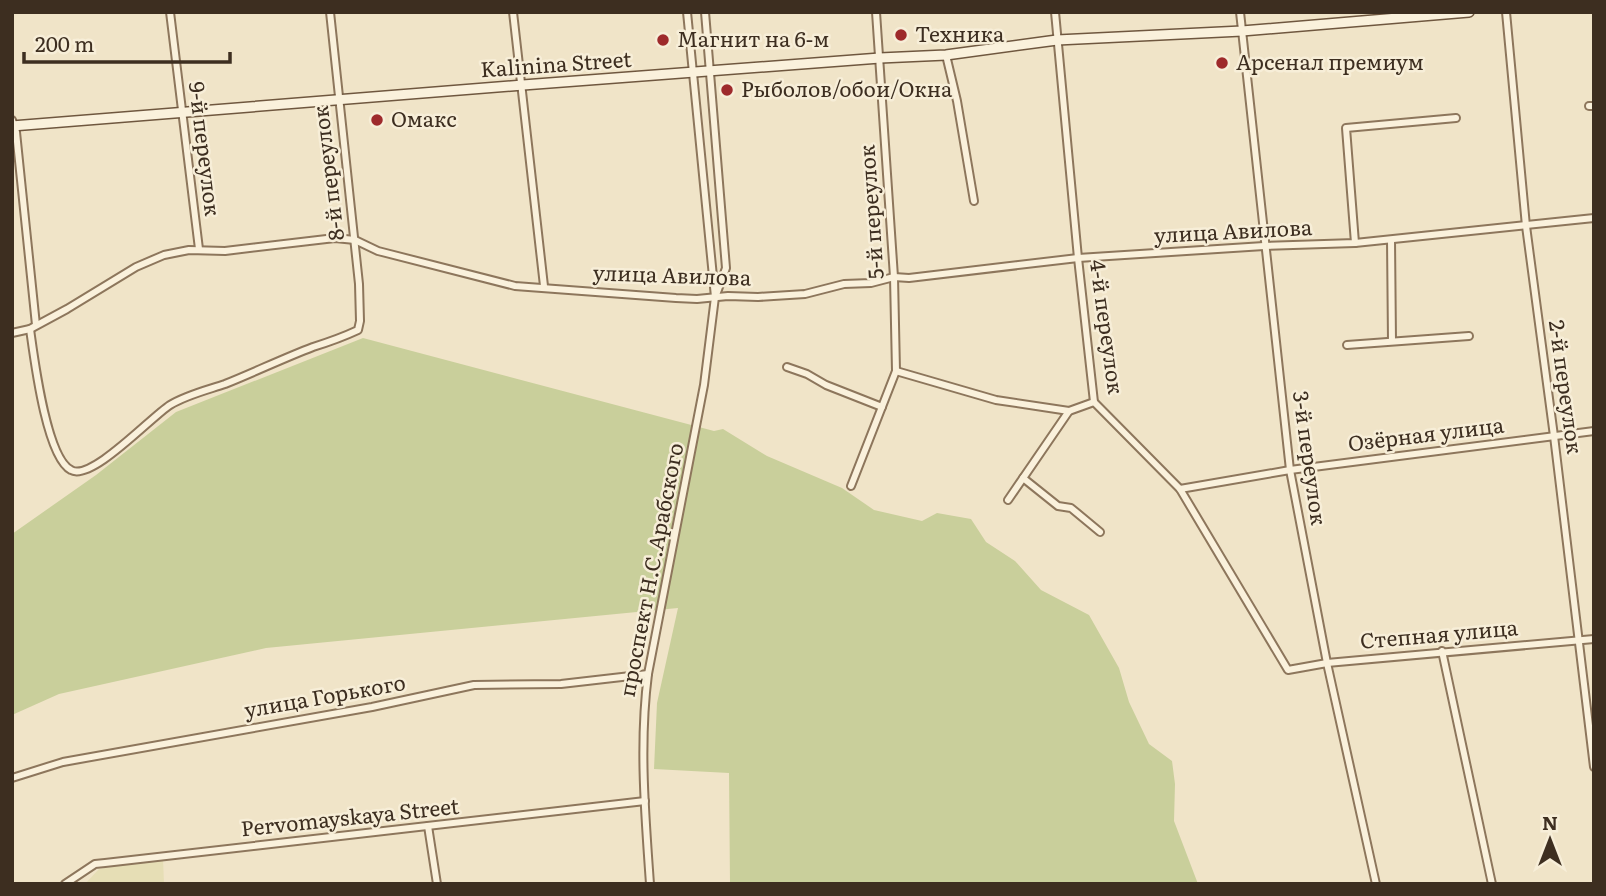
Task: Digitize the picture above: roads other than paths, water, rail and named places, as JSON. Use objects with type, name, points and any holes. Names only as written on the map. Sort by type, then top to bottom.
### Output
[{"type":"main road","name":"Kalinina Street","points":[[13,126],[523,85],[946,55],[1057,40],[1242,31],[1353,17],[1469,12]]},
{"type":"street","name":"9-й переулок","points":[[170,12],[199,249]]},
{"type":"street","name":"8-й переулок","points":[[33,327],[44,419],[62,460],[70,470],[78,472],[98,464],[171,404],[358,330],[359,284],[330,12]]},
{"type":"street","points":[[513,12],[544,286]]},
{"type":"street","points":[[687,12],[715,297]]},
{"type":"street","points":[[705,12],[726,268],[715,297]]},
{"type":"street","name":"5-й переулок","points":[[851,486],[896,372],[894,277],[876,12]]},
{"type":"street","name":"4-й переулок","points":[[1055,12],[1094,402],[1180,489],[1288,670]]},
{"type":"street","name":"3-й переулок","points":[[1240,12],[1290,470],[1327,663],[1376,884]]},
{"type":"street","name":"2-й переулок","points":[[1506,12],[1526,226],[1594,767]]},
{"type":"street","points":[[946,55],[974,201]]},
{"type":"street","points":[[1355,243],[1346,128],[1456,118]]},
{"type":"street","points":[[12,120],[16,132],[33,327]]},
{"type":"street","name":"улица Авилова","points":[[12,333],[33,327],[136,267],[164,255],[199,249],[225,251],[335,238],[355,240],[378,251],[515,286],[544,286],[676,298],[805,294],[844,284],[871,283],[894,277],[909,278],[1078,258],[1355,243],[1594,218]]},
{"type":"street","points":[[1391,240],[1391,341]]},
{"type":"street","name":"проспект Н.С.Арабского","points":[[650,884],[643,711],[705,385],[715,297]]},
{"type":"street","points":[[1347,345],[1469,336]]},
{"type":"street","points":[[787,367],[807,373],[827,385],[882,407]]},
{"type":"street","points":[[896,372],[996,400],[1069,411],[1094,402]]},
{"type":"street","points":[[1008,500],[1069,411]]},
{"type":"street","name":"Озёрная улица","points":[[1180,489],[1290,470],[1594,431]]},
{"type":"street","points":[[1023,478],[1058,506],[1071,508],[1100,532]]},
{"type":"street","name":"Степная улица","points":[[1288,670],[1327,663],[1442,651],[1594,639]]},
{"type":"street","points":[[1442,651],[1492,884]]},
{"type":"street","name":"улица Горького","points":[[12,778],[63,762],[372,707],[474,685],[561,684],[648,674]]},
{"type":"street","name":"Pervomayskaya Street","points":[[65,884],[95,864],[645,802]]},
{"type":"street","points":[[428,826],[437,884]]},
{"type":"place","name":"Техника","points":[[901,35]]},
{"type":"place","name":"Магнит на 6-м","points":[[663,40]]},
{"type":"place","name":"Арсенал премиум","points":[[1222,63]]},
{"type":"place","name":"Рыболов/обои/Окна","points":[[727,90]]},
{"type":"place","name":"Омакс","points":[[377,120]]}]
